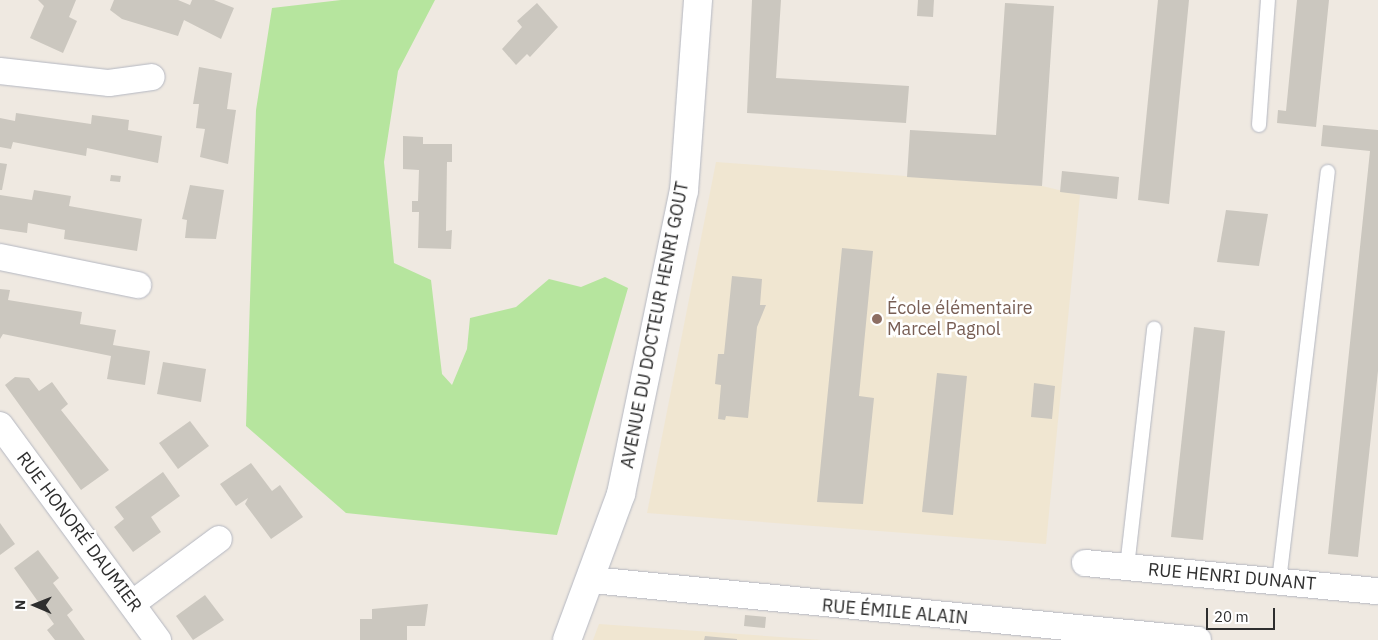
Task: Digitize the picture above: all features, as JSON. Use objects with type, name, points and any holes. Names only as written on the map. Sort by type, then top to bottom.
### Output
[{"type":"main road","name":"AVENUE DU DOCTEUR HENRI GOUT","points":[[567,640],[592,580],[621,494],[684,191],[698,0]]},
{"type":"street","points":[[0,71],[109,83],[152,78]]},
{"type":"street","points":[[0,257],[138,286]]},
{"type":"street","name":"RUE HONORÉ DAUMIER","points":[[0,425],[133,603],[158,640]]},
{"type":"street","points":[[133,603],[219,539]]},
{"type":"street","name":"RUE HENRI DUNANT","points":[[1085,563],[1378,591]]},
{"type":"street","name":"RUE ÉMILE ALAIN","points":[[592,580],[1198,640]]},
{"type":"lane","points":[[1258,125],[1268,0]]},
{"type":"lane","points":[[1279,581],[1328,172]]},
{"type":"lane","points":[[1127,567],[1154,329]]},
{"type":"shaded area","name":"École élémentaire Marcel Pagnol","points":[[716,162],[1042,186],[1080,195],[1046,544],[647,513]]},
{"type":"shaded area","points":[[599,624],[822,640],[593,640]]},
{"type":"green space","points":[[341,0],[435,0],[398,71],[384,162],[394,263],[431,280],[442,374],[452,385],[467,349],[470,318],[516,307],[549,279],[581,287],[605,277],[628,288],[557,535],[346,513],[246,426],[256,110],[272,8]]},
{"type":"building","points":[[38,0],[76,0],[69,17],[77,21],[63,53],[30,38],[44,6]]},
{"type":"building","points":[[114,0],[178,0],[190,5],[192,0],[214,0],[234,8],[221,39],[184,20],[178,36],[122,19],[110,10]]},
{"type":"building","points":[[752,0],[781,0],[776,78],[909,86],[906,123],[747,113]]},
{"type":"building","points":[[918,0],[934,0],[933,17],[917,16]]},
{"type":"building","points":[[1158,0],[1189,0],[1169,204],[1138,200]]},
{"type":"building","points":[[1297,0],[1329,0],[1316,127],[1277,123],[1278,110],[1286,111]]},
{"type":"building","points":[[537,3],[558,27],[530,57],[527,54],[516,65],[502,49],[522,27],[517,21]]},
{"type":"building","points":[[1005,3],[1054,6],[1042,186],[907,177],[910,130],[996,135]]},
{"type":"building","points":[[199,67],[232,73],[227,109],[236,110],[228,164],[200,157],[205,129],[196,128],[199,104],[193,104]]},
{"type":"building","points":[[16,113],[91,124],[92,115],[129,120],[128,130],[162,136],[158,163],[87,148],[86,156],[13,142],[11,149],[0,147],[0,118],[15,121]]},
{"type":"building","points":[[1323,125],[1378,130],[1378,371],[1358,557],[1328,554],[1370,151],[1321,146]]},
{"type":"building","points":[[403,136],[423,137],[423,144],[452,144],[452,162],[447,162],[446,231],[452,230],[451,249],[418,248],[419,212],[412,212],[412,201],[418,201],[419,170],[403,169]]},
{"type":"building","points":[[0,163],[7,164],[2,190],[0,190]]},
{"type":"building","points":[[1062,171],[1119,177],[1117,199],[1060,192]]},
{"type":"building","points":[[111,175],[121,176],[120,182],[110,181]]},
{"type":"building","points":[[190,185],[224,190],[216,239],[185,238],[187,220],[182,219]]},
{"type":"building","points":[[34,190],[71,196],[69,206],[142,219],[137,251],[64,239],[65,230],[28,223],[27,233],[0,229],[0,195],[32,200]]},
{"type":"building","points":[[1226,210],[1268,214],[1259,266],[1217,262]]},
{"type":"building","points":[[842,248],[873,251],[859,396],[874,398],[863,504],[817,502]]},
{"type":"building","points":[[732,276],[762,279],[760,305],[766,305],[757,327],[748,418],[726,416],[725,420],[718,419],[721,385],[715,384],[718,354],[724,354]]},
{"type":"building","points":[[0,289],[10,290],[8,300],[82,312],[80,324],[116,330],[113,345],[150,351],[145,385],[107,379],[111,356],[3,334],[0,339]]},
{"type":"building","points":[[1194,327],[1225,331],[1203,540],[1171,537]]},
{"type":"building","points":[[163,362],[206,369],[201,402],[157,394]]},
{"type":"building","points":[[937,373],[967,376],[953,515],[922,512]]},
{"type":"building","points":[[15,377],[29,378],[39,391],[52,382],[68,404],[61,410],[109,470],[81,490],[5,385]]},
{"type":"building","points":[[1034,383],[1055,386],[1052,419],[1031,417]]},
{"type":"building","points":[[190,421],[209,446],[178,469],[159,443]]},
{"type":"building","points":[[251,463],[272,491],[280,485],[303,517],[271,539],[245,504],[248,498],[236,506],[220,484]]},
{"type":"building","points":[[163,472],[180,496],[151,517],[161,532],[133,552],[114,527],[124,519],[115,507]]},
{"type":"building","points":[[0,523],[15,544],[0,555]]},
{"type":"building","points":[[38,550],[59,578],[53,583],[73,610],[67,615],[85,640],[55,640],[47,630],[54,624],[14,568]]},
{"type":"building","points":[[205,595],[224,620],[193,640],[176,616]]},
{"type":"building","points":[[428,604],[425,626],[407,626],[407,640],[360,640],[360,619],[372,619],[372,609]]},
{"type":"building","points":[[745,615],[766,617],[765,628],[744,626]]},
{"type":"building","points":[[705,636],[737,639],[737,640],[704,640]]},
{"type":"place","name":"École élémentaire Marcel Pagnol","points":[[877,319]]}]
